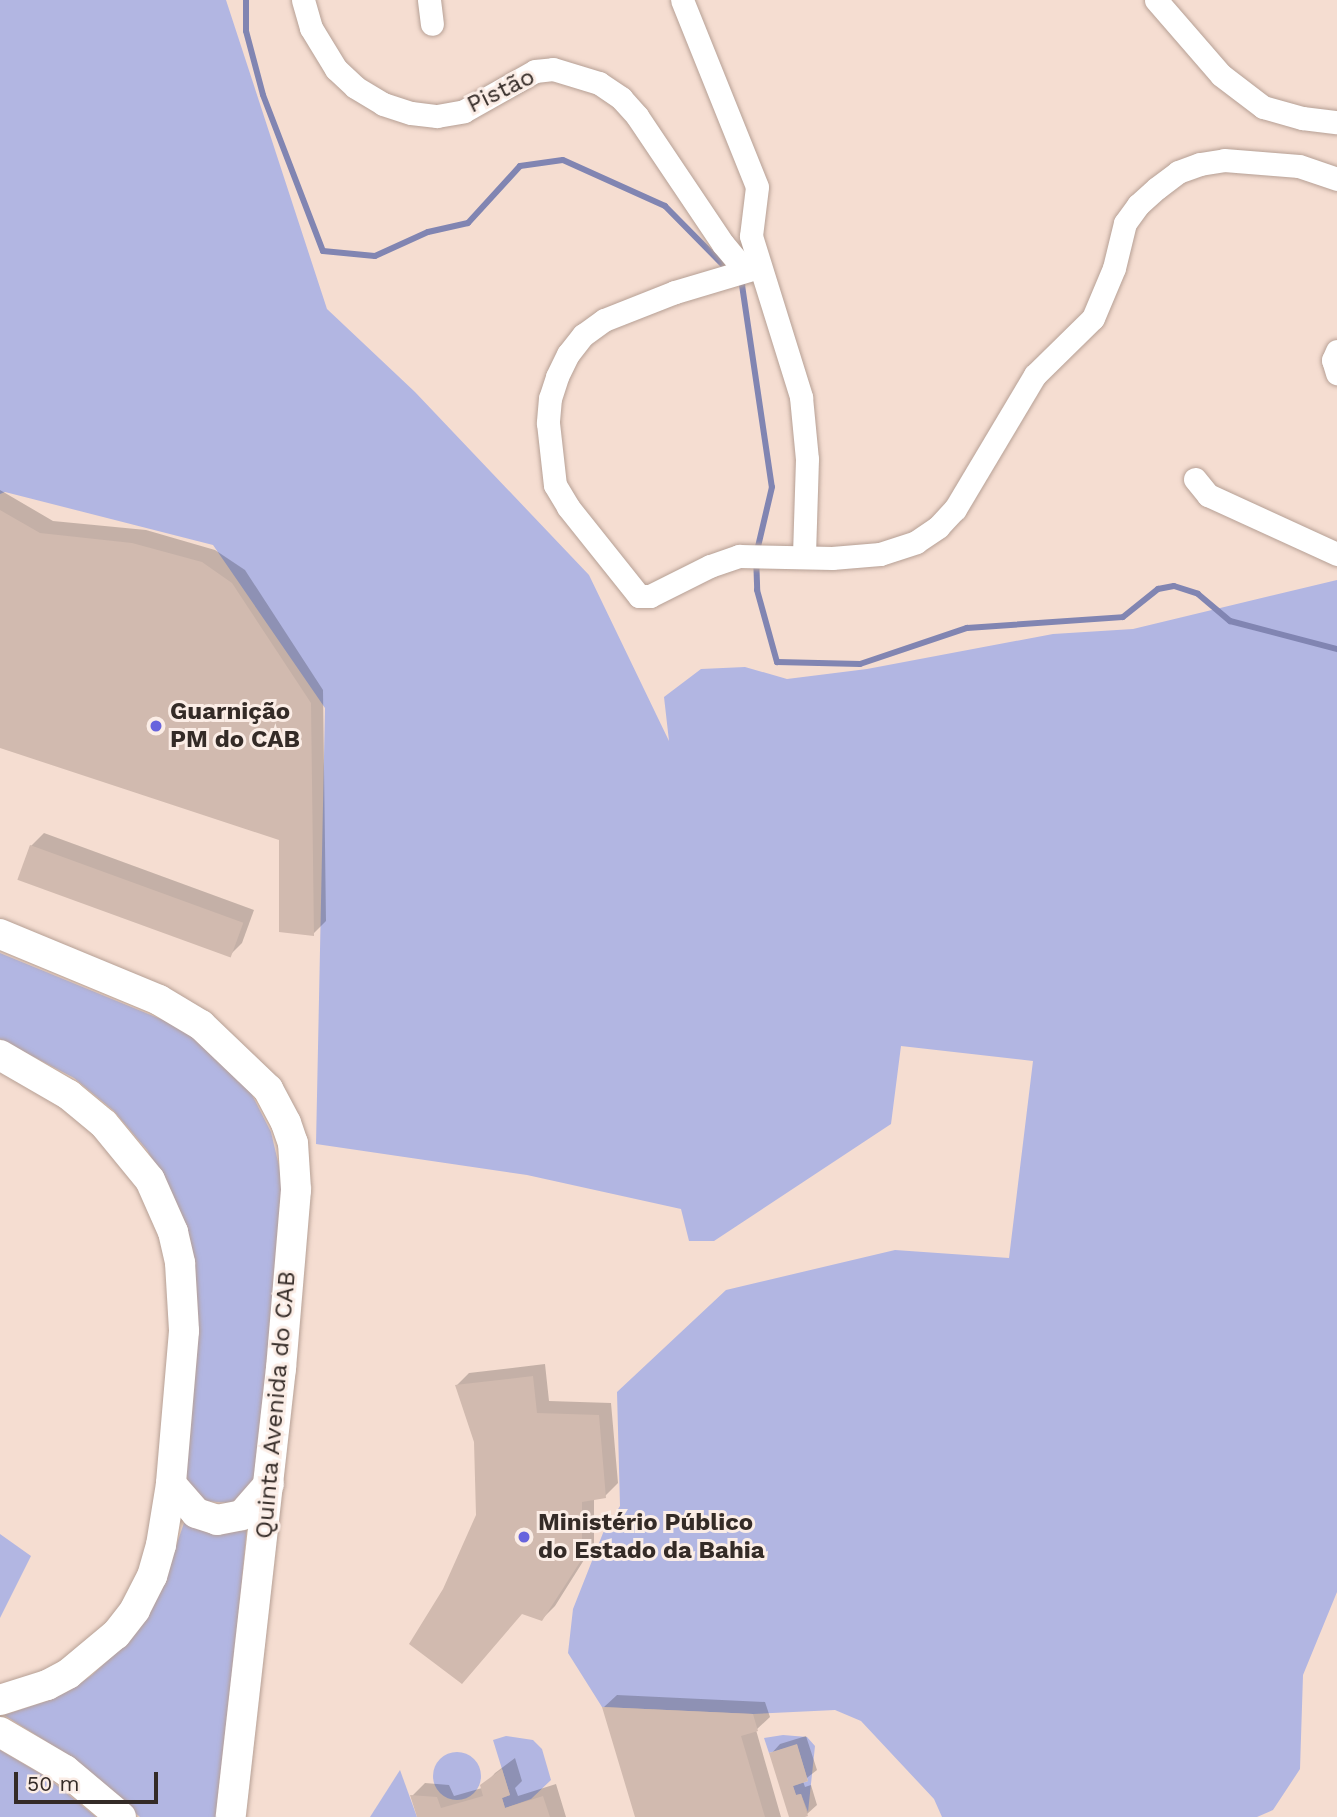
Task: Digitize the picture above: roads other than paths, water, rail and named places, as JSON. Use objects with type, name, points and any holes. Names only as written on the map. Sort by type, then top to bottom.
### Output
[{"type":"main road","name":"Quinta Avenida do CAB","points":[[1,934],[159,1000],[201,1025],[268,1089],[286,1122],[293,1143],[296,1191],[270,1484],[231,1817]]},
{"type":"main road","points":[[0,1055],[69,1095],[104,1124],[143,1171],[164,1206],[173,1232],[183,1299],[184,1331],[171,1484],[161,1545],[152,1576],[135,1609],[116,1634],[68,1674],[38,1689],[0,1700]]},
{"type":"main road","points":[[171,1484],[196,1513],[218,1520],[242,1515],[270,1484]]},
{"type":"main road","points":[[0,1732],[65,1770],[121,1817]]},
{"type":"street","name":"Pistão","points":[[303,0],[311,28],[337,69],[355,87],[383,104],[411,113],[437,116],[464,111],[535,71],[553,69],[599,83],[621,98],[637,116],[716,235],[752,268]]},
{"type":"street","points":[[429,0],[432,24]]},
{"type":"street","points":[[682,0],[757,187],[751,236],[752,268],[801,397],[807,458],[804,556]]},
{"type":"street","points":[[1156,0],[1221,75],[1263,107],[1302,118],[1337,122]]},
{"type":"street","points":[[752,268],[675,292],[604,320],[583,335],[568,354],[550,398],[548,423],[555,485],[568,506],[639,596],[650,596],[724,559],[739,556],[832,558],[880,554],[916,542],[938,527],[975,480],[1035,375],[1093,318],[1114,268],[1125,223],[1138,205],[1178,172],[1200,164],[1249,160],[1299,166],[1337,179]]},
{"type":"street","points":[[1337,351],[1334,360],[1337,373]]},
{"type":"street","points":[[1195,479],[1208,495],[1337,554]]},
{"type":"waterway","points":[[246,0],[246,31],[263,95],[323,251],[375,256],[428,232],[468,223],[520,166],[563,160],[665,206],[729,271]]},
{"type":"waterway","points":[[737,279],[742,285],[772,487],[756,555],[757,590],[777,662],[860,664],[967,628],[1123,617],[1158,589],[1174,586],[1198,594],[1230,621],[1337,649]]},
{"type":"place","name":"Guarnição PM do CAB","points":[[156,726]]},
{"type":"place","name":"Ministério Público do Estado da Bahia","points":[[524,1537]]}]
